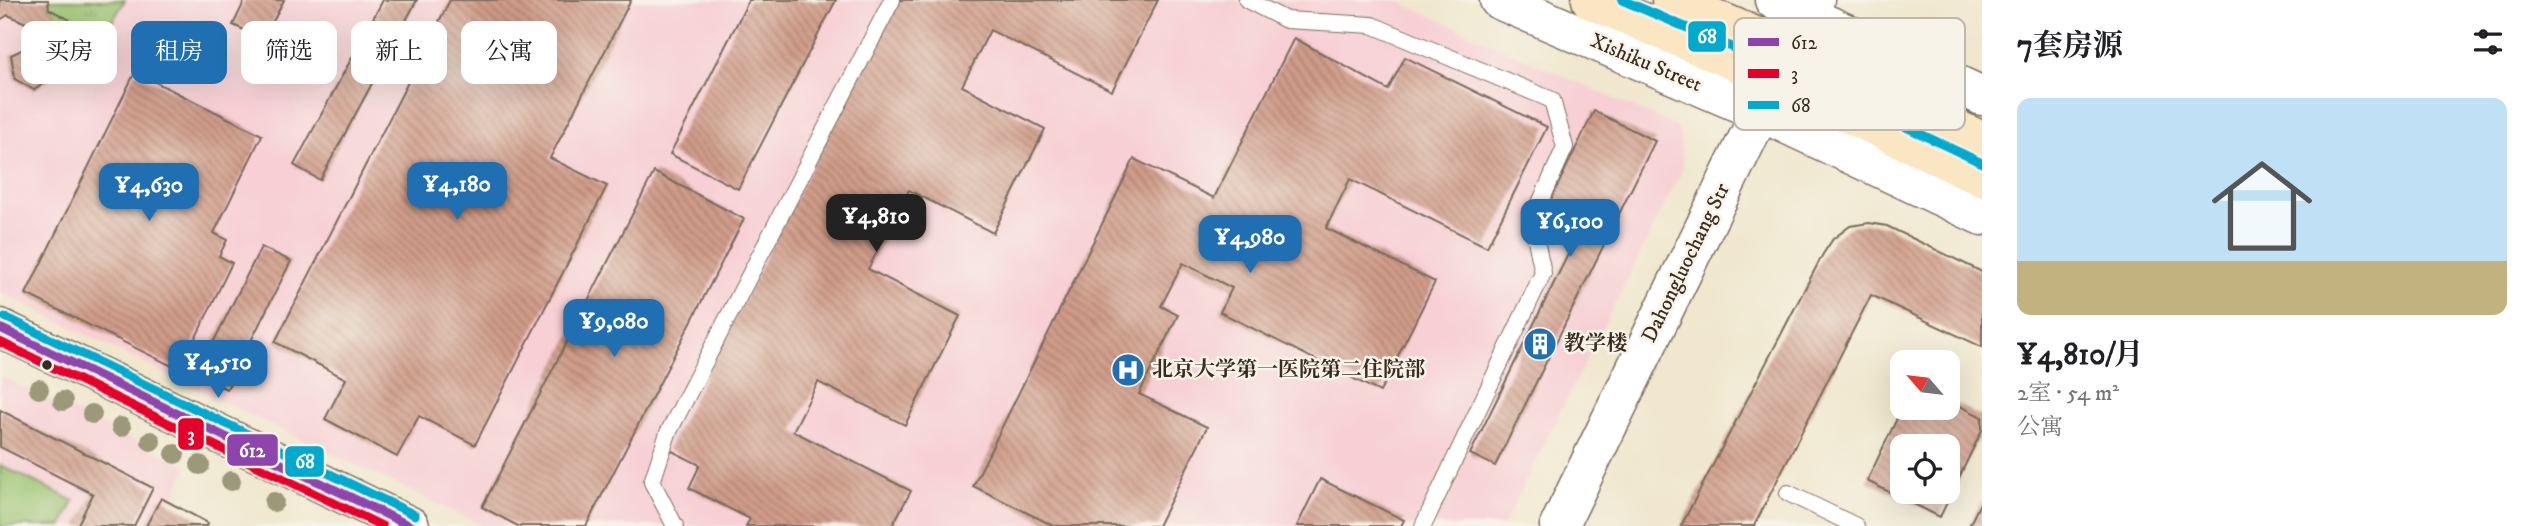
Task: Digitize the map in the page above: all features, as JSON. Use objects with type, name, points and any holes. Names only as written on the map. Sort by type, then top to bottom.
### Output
[{"type":"main road","name":"Xishiku Street","points":[[1591,0],[1734,62]]},
{"type":"main road","points":[[1671,0],[1734,48]]},
{"type":"main road","name":"Xishiku Street","points":[[1882,130],[1982,177]]},
{"type":"main road","points":[[1945,130],[1982,141]]},
{"type":"street","name":"Xishiku Street","points":[[1499,0],[1734,68]]},
{"type":"street","points":[[1799,5],[1825,18]]},
{"type":"street","points":[[1965,88],[1982,96]]},
{"type":"street","name":"Dahongluochang Str","points":[[1559,526],[1751,130]]},
{"type":"street","name":"Xishiku Street","points":[[1851,130],[1982,216]]},
{"type":"street","points":[[0,328],[398,523]]},
{"type":"lane","points":[[676,526],[652,482],[668,433],[892,0]]},
{"type":"lane","points":[[1247,0],[1286,20],[1372,25],[1552,100],[1565,147],[1532,221],[1543,273],[1423,526]]},
{"type":"lane","points":[[1788,493],[1856,526]]},
{"type":"shaded area","name":"北京大学第一医院第二住院部","points":[[0,0],[1395,0],[1679,128],[1683,168],[1503,526],[484,526],[0,292]]},
{"type":"shaded area","points":[[0,376],[188,466],[158,526],[0,526]]},
{"type":"green space","points":[[48,0],[125,0],[113,21],[57,21],[49,9]]},
{"type":"green space","points":[[0,465],[74,501],[62,526],[0,526]]},
{"type":"building","points":[[0,0],[48,0],[49,9],[70,21],[22,21],[8,15],[0,20]]},
{"type":"building","points":[[245,0],[284,0],[273,21],[241,21],[241,29],[233,25]]},
{"type":"building","points":[[383,0],[417,0],[406,21],[372,21]]},
{"type":"building","points":[[450,0],[631,0],[550,158],[607,186],[475,445],[419,416],[397,457],[325,419],[346,379],[275,342],[407,84],[447,84],[447,21],[439,21]]},
{"type":"building","points":[[749,0],[836,0],[738,189],[670,154]]},
{"type":"building","points":[[896,0],[1158,0],[1112,91],[990,30],[962,86],[1045,129],[993,233],[909,190],[868,269],[960,316],[905,425],[818,382],[793,431],[911,491],[892,526],[746,526],[750,519],[689,488],[700,465],[668,449]]},
{"type":"building","points":[[1294,38],[1388,90],[1405,57],[1547,127],[1487,247],[1350,179],[1326,228],[1435,282],[1380,392],[1220,312],[1232,288],[1183,263],[1161,306],[1178,315],[1139,394],[1207,427],[1158,526],[1054,526],[973,486],[1134,159],[1214,198]]},
{"type":"building","points":[[21,50],[21,82],[15,79],[11,55]]},
{"type":"building","points":[[351,59],[351,84],[372,84],[320,180],[294,165]]},
{"type":"building","points":[[131,80],[131,84],[159,84],[262,135],[214,233],[227,240],[219,256],[232,263],[180,370],[26,294]]},
{"type":"building","points":[[24,84],[43,84],[34,90]]},
{"type":"building","name":"教学楼","points":[[1594,111],[1655,141],[1495,466],[1470,454],[1578,234],[1549,203]]},
{"type":"building","points":[[654,172],[744,219],[586,526],[518,526],[482,507]]},
{"type":"building","points":[[1869,223],[1887,226],[1982,272],[1982,347],[1871,295],[1754,526],[1681,526],[1823,254],[1833,239],[1850,226]]},
{"type":"building","points":[[261,247],[291,261],[227,389],[196,377]]},
{"type":"building","points":[[1960,406],[1982,417],[1982,430],[1960,476],[1960,434],[1890,434],[1890,492],[1867,481],[1896,420],[1960,420]]},
{"type":"building","points":[[0,410],[153,488],[134,526],[77,526],[93,494],[0,447]]},
{"type":"building","points":[[1320,479],[1404,520],[1401,526],[1297,526]]},
{"type":"building","points":[[161,498],[208,523],[207,526],[146,526]]},
{"type":"building","points":[[1982,499],[1982,526],[1969,526]]},
{"type":"building","points":[[1914,504],[1946,504],[1940,517]]},
{"type":"transit line","name":"68","points":[[1622,0],[1734,48]]},
{"type":"transit line","name":"68","points":[[1912,130],[1982,163]]},
{"type":"transit line","name":"68","points":[[5,317],[415,515]]},
{"type":"transit line","name":"612","points":[[0,328],[410,526]]},
{"type":"transit line","name":"3","points":[[0,342],[382,526]]},
{"type":"place","name":"教学楼","points":[[1540,344]]},
{"type":"place","name":"北京大学第一医院第二住院部","points":[[1128,370]]}]
